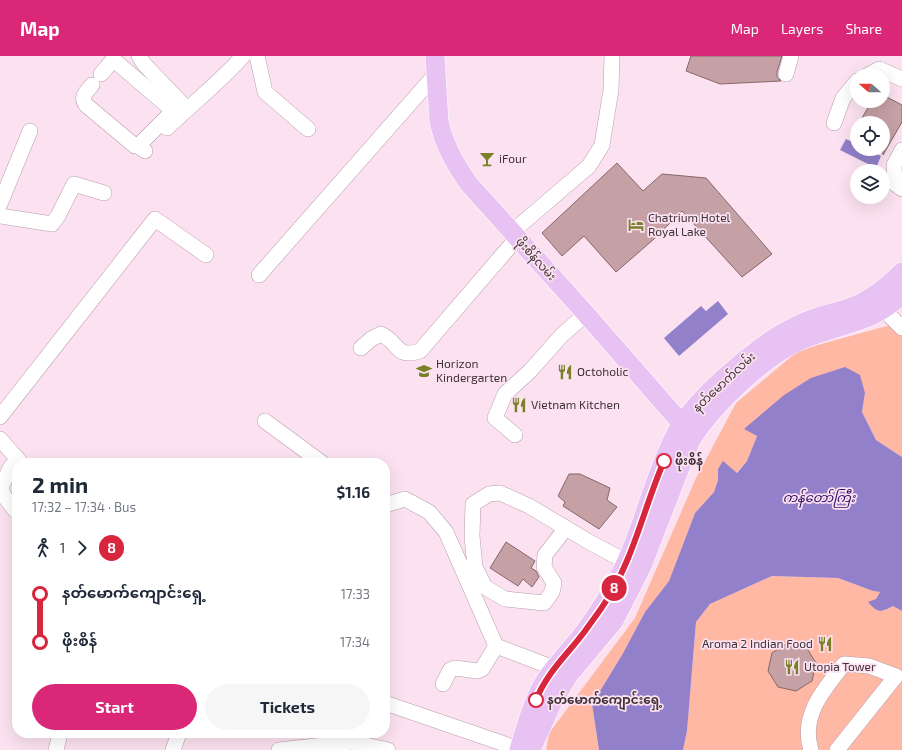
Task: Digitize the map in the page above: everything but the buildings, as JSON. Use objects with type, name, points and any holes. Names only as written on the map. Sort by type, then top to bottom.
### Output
[{"type":"main road","name":"ဖိုးစိန်လမ်း","points":[[435,56],[435,75],[441,130],[453,160],[469,184],[688,429]]},
{"type":"main road","name":"နတ်မောက်လမ်း","points":[[531,750],[552,703],[561,672],[585,631],[634,564],[654,483],[673,439],[688,429],[703,399],[756,360],[772,340],[813,318],[860,303],[875,295],[902,272]]},
{"type":"main road","name":"နတ်မောက်လမ်း","points":[[756,360],[780,351],[814,335],[867,318],[883,309],[902,295]]},
{"type":"main road","name":"နတ်မောက်လမ်း","points":[[518,750],[543,684],[561,672]]},
{"type":"street","points":[[140,56],[144,64],[187,109]]},
{"type":"street","points":[[142,150],[230,71],[243,56]]},
{"type":"street","points":[[257,56],[265,92],[308,129]]},
{"type":"street","points":[[361,348],[371,339],[381,334],[386,336],[401,352],[411,354],[420,351],[515,235],[589,166],[602,146],[611,90],[612,56]]},
{"type":"street","points":[[786,74],[791,56]]},
{"type":"street","points":[[113,60],[170,108],[170,114],[142,150],[83,101],[83,94],[113,60]]},
{"type":"street","points":[[890,74],[902,79]]},
{"type":"street","points":[[259,275],[435,75]]},
{"type":"street","points":[[834,123],[843,98],[850,90]]},
{"type":"street","points":[[0,204],[30,131]]},
{"type":"street","points":[[902,150],[894,165],[895,184],[902,189]]},
{"type":"street","points":[[0,216],[52,224],[58,216],[74,184],[104,193]]},
{"type":"street","points":[[0,417],[155,219],[206,255]]},
{"type":"street","points":[[883,309],[902,328]]},
{"type":"street","points":[[515,435],[495,418],[505,394],[530,371],[562,335],[586,314]]},
{"type":"street","points":[[265,421],[315,458]]},
{"type":"street","points":[[0,438],[17,458]]},
{"type":"street","points":[[12,466],[1,488],[4,496],[12,506]]},
{"type":"street","points":[[566,528],[545,555],[544,567],[554,583],[552,592],[544,603],[505,599],[485,587],[475,567],[472,536],[473,504],[489,494],[500,493],[529,506],[566,528],[634,564]]},
{"type":"street","points":[[390,504],[405,499],[429,512],[446,532],[496,646],[561,672]]},
{"type":"street","points":[[443,684],[450,670],[455,668],[482,669],[496,646]]},
{"type":"street","points":[[811,750],[807,739],[811,712],[821,694],[844,664],[869,666],[896,676],[837,750]]},
{"type":"street","points":[[390,705],[502,743],[518,750]]},
{"type":"street","points":[[56,750],[59,738]]},
{"type":"street","points":[[174,750],[178,738]]},
{"type":"street","points":[[279,750],[352,742],[388,750]]},
{"type":"shaded area","points":[[902,317],[902,457],[876,440],[862,412],[865,393],[745,429],[757,436],[747,461],[736,473],[723,462],[718,469],[718,480],[714,492],[695,513],[669,581],[645,612],[622,655],[592,704],[599,750],[546,750],[549,733],[635,618],[696,478],[736,403],[799,350],[898,323]]},
{"type":"shaded area","points":[[772,576],[838,578],[873,591],[880,592],[876,599],[883,611],[893,606],[902,611],[902,750],[683,750],[687,731],[696,622],[710,604]]},
{"type":"water","points":[[846,139],[850,141],[850,155],[840,150]]},
{"type":"water","points":[[852,156],[881,156],[878,164],[868,164]]},
{"type":"water","points":[[718,301],[728,314],[679,356],[664,338],[701,306],[706,311]]},
{"type":"water","name":"ကန်တော်ကြီး","points":[[845,367],[860,375],[865,393],[862,412],[876,440],[902,457],[902,611],[893,606],[882,611],[877,610],[868,602],[876,599],[880,592],[873,591],[838,578],[772,576],[710,604],[696,622],[687,731],[683,750],[599,750],[592,704],[622,655],[645,612],[669,581],[695,513],[714,492],[718,480],[718,469],[723,461],[737,473],[747,461],[757,436],[744,429],[784,395],[811,378]]},
{"type":"bus line","name":"8","points":[[536,700],[543,684],[554,668],[585,631],[606,601],[617,581],[627,562],[654,483],[664,461]]},
{"type":"place","name":"iFour","points":[[487,159]]},
{"type":"place","name":"Chatrium Hotel Royal Lake","points":[[636,225]]},
{"type":"place","name":"Horizon Kindergarten","points":[[424,371]]},
{"type":"place","name":"Octoholic","points":[[565,372]]},
{"type":"place","name":"Vietnam Kitchen","points":[[519,405]]},
{"type":"place","name":"ဖိုးစိန်","points":[[664,461]]},
{"type":"place","name":"Aroma 2 Indian Food","points":[[825,644]]},
{"type":"place","name":"Utopia Tower","points":[[792,667]]},
{"type":"place","name":"နတ်မောက်ကျောင်းရှေ့","points":[[536,700]]}]
